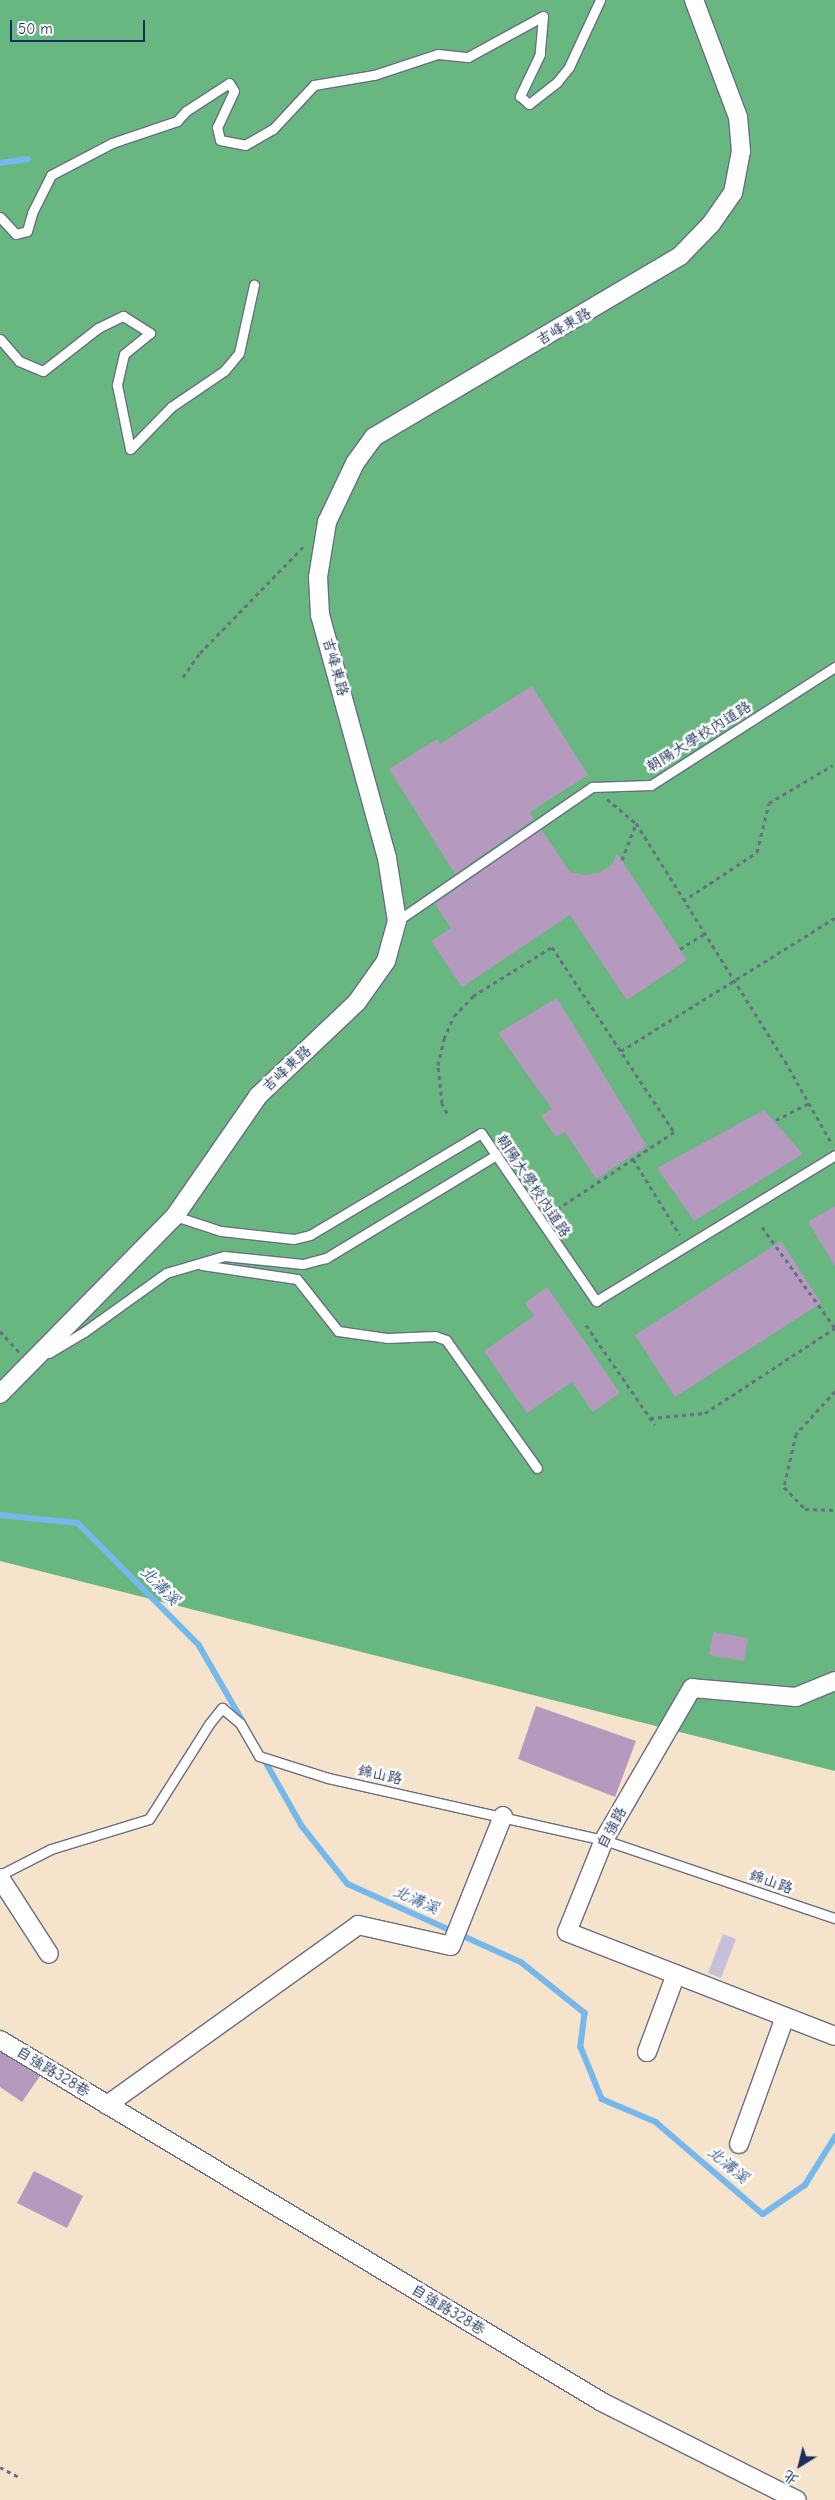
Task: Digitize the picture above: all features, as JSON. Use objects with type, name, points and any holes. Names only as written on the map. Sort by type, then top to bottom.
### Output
[{"type":"street","name":"吉峰東路","points":[[0,1394],[175,1216],[258,1096],[317,1046],[357,1002],[386,961],[397,921],[388,858],[320,615],[318,577],[327,522],[355,463],[374,437],[680,256],[711,224],[733,192],[742,151],[738,117],[694,0]]},
{"type":"street","name":"自強路","points":[[835,1682],[796,1697],[761,1692],[692,1688],[604,1840],[567,1932],[835,2036]]},
{"type":"street","name":"自強路328巷","points":[[107,2105],[358,1926],[451,1946],[502,1816]]},
{"type":"street","points":[[0,1877],[49,1954]]},
{"type":"street","points":[[647,2052],[676,1974]]},
{"type":"street","points":[[739,2144],[784,2017]]},
{"type":"street","name":"自強路328巷","points":[[0,2040],[602,2402],[797,2500]]},
{"type":"lane","points":[[0,217],[16,234],[28,231],[32,213],[51,175],[112,144],[177,121],[186,111],[229,84],[234,91],[217,127],[220,140],[246,145],[273,129],[314,85],[374,75],[438,54],[468,57],[543,16],[540,54],[520,96],[529,104],[557,82],[569,67],[600,0]]},
{"type":"lane","points":[[0,339],[20,361],[43,371],[98,328],[123,316],[150,333],[124,354],[116,385],[130,449],[171,406],[224,371],[239,353],[254,285]]},
{"type":"lane","name":"朝陽大學校內道路","points":[[592,787],[652,785],[835,667]]},
{"type":"lane","points":[[397,921],[592,787]]},
{"type":"lane","name":"朝陽大學校內道路","points":[[175,1216],[221,1231],[294,1239],[310,1235],[481,1133],[596,1301],[835,1155]]},
{"type":"lane","points":[[29,1364],[84,1332],[170,1272],[224,1256],[303,1264],[326,1258],[496,1155]]},
{"type":"lane","points":[[170,1272],[204,1265],[297,1278],[338,1331],[387,1338],[435,1336],[446,1340],[537,1468]]},
{"type":"lane","name":"錦山路","points":[[0,1877],[51,1850],[149,1819],[209,1724],[222,1708],[240,1723],[259,1756],[328,1778],[604,1840],[835,1918]]},
{"type":"path","points":[[183,677],[200,652],[307,542]]},
{"type":"path","points":[[683,901],[758,852],[769,803],[832,765]]},
{"type":"path","points":[[592,787],[636,823],[809,1103],[835,1149]]},
{"type":"path","points":[[622,860],[636,823]]},
{"type":"path","points":[[621,1051],[835,918]]},
{"type":"path","points":[[680,949],[704,934]]},
{"type":"path","points":[[447,1113],[442,1102],[438,1065],[444,1039],[454,1016],[473,996],[552,947],[674,1132],[540,1220]]},
{"type":"path","points":[[776,1120],[809,1103]]},
{"type":"path","points":[[633,1159],[686,1246]]},
{"type":"path","points":[[650,1418],[705,1413],[835,1328],[762,1226]]},
{"type":"path","points":[[586,1325],[655,1425]]},
{"type":"path","points":[[0,1331],[29,1364]]},
{"type":"path","points":[[835,1391],[796,1434],[784,1487],[805,1509],[835,1510]]},
{"type":"path","points":[[0,2467],[21,2478]]},
{"type":"shaded area","points":[[723,1934],[736,1939],[721,1978],[708,1973]]},
{"type":"green space","points":[[0,0],[835,0],[835,1771],[0,1561]]},
{"type":"building","points":[[532,686],[588,775],[530,812],[534,819],[455,874],[389,769],[437,739],[440,744]]},
{"type":"building","points":[[541,829],[570,872],[585,875],[601,872],[613,863],[617,853],[687,960],[627,1000],[570,915],[462,987],[431,941],[451,928],[435,904]]},
{"type":"building","points":[[557,998],[647,1146],[596,1179],[565,1132],[556,1137],[541,1116],[552,1109],[498,1033]]},
{"type":"building","points":[[764,1110],[803,1154],[694,1221],[657,1168]]},
{"type":"building","points":[[835,1206],[835,1266],[808,1222]]},
{"type":"building","points":[[781,1241],[821,1303],[675,1397],[635,1335]]},
{"type":"building","points":[[547,1287],[620,1393],[593,1412],[572,1382],[527,1413],[484,1351],[534,1316],[525,1303]]},
{"type":"building","points":[[713,1632],[748,1638],[744,1661],[709,1655]]},
{"type":"building","points":[[536,1706],[636,1741],[615,1797],[518,1759]]},
{"type":"building","points":[[0,2052],[40,2076],[22,2102],[0,2087]]},
{"type":"building","points":[[34,2171],[83,2196],[67,2228],[17,2203]]},
{"type":"waterway","points":[[0,163],[28,159]]},
{"type":"waterway","name":"北溝溪","points":[[0,1515],[78,1523],[199,1645],[244,1723]]},
{"type":"waterway","name":"北溝溪","points":[[263,1757],[302,1826],[348,1884],[521,1962],[585,2013],[581,2047],[602,2099],[656,2122],[763,2214],[805,2185],[835,2137]]}]
